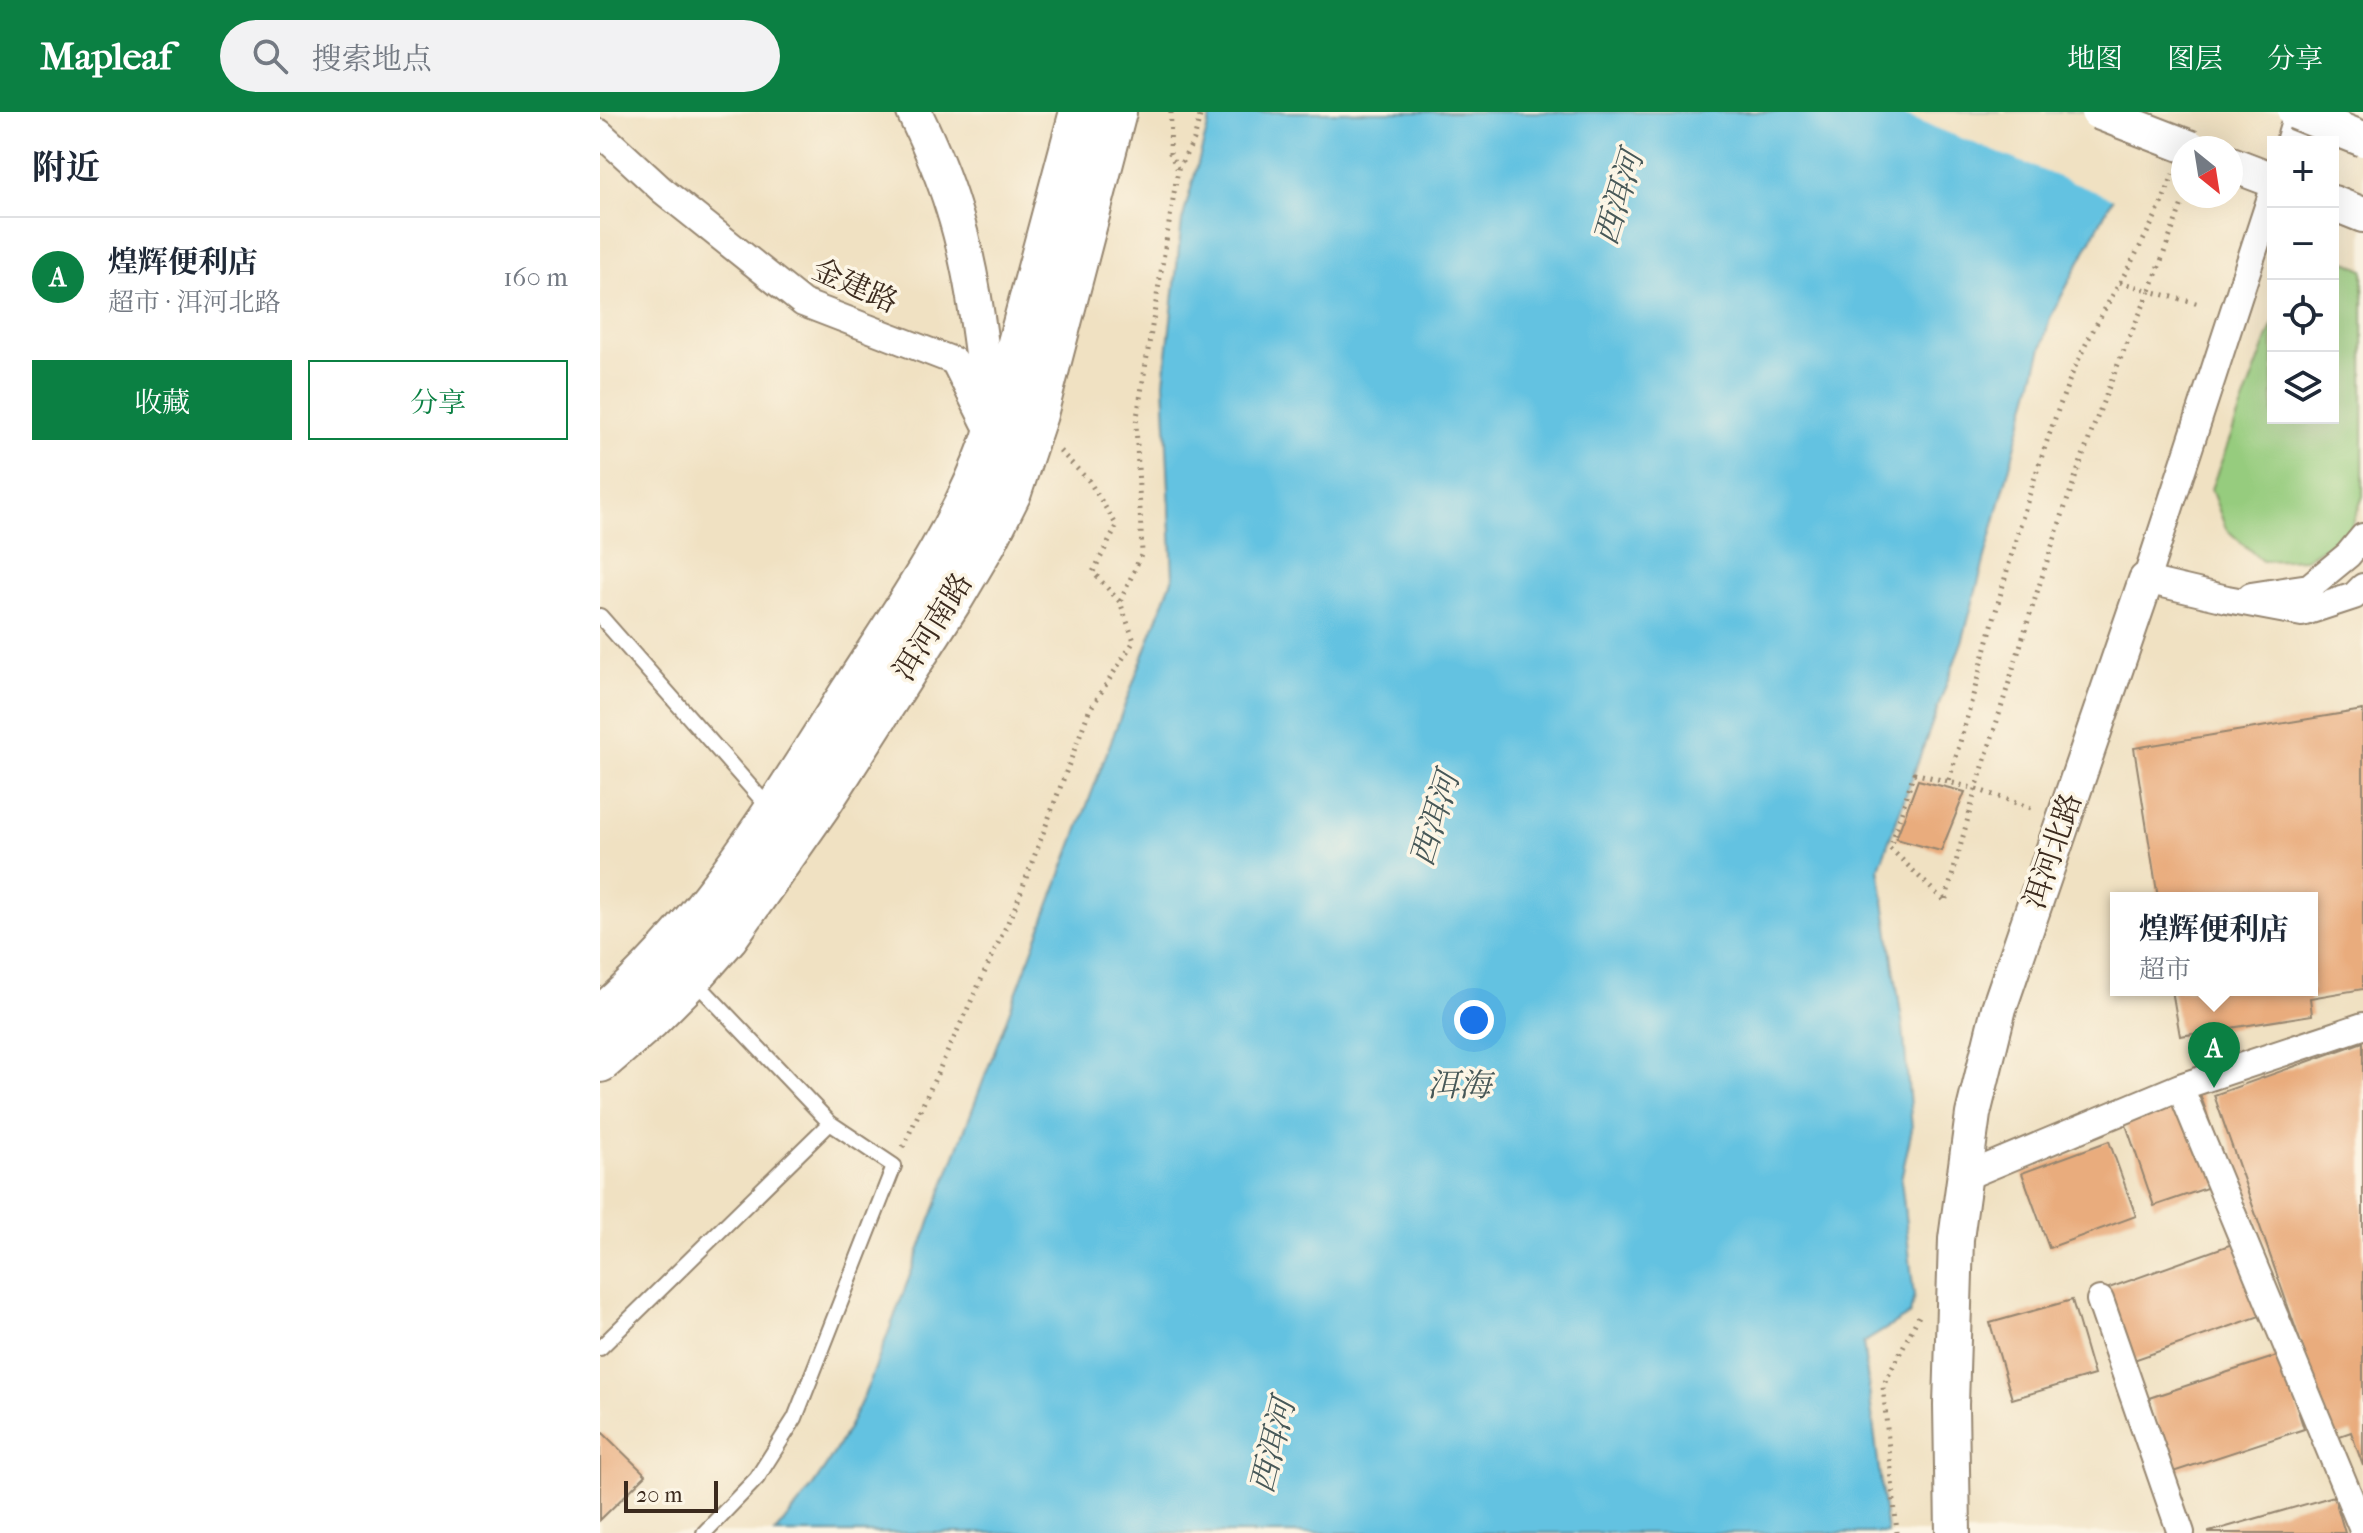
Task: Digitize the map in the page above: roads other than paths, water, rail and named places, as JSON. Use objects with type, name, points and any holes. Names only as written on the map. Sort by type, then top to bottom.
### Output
[{"type":"main road","name":"洱河南路","points":[[600,1018],[661,961],[691,927],[774,813],[939,555],[971,496],[993,440],[1081,112]]},
{"type":"main road","name":"洱河南路","points":[[600,1061],[650,1018],[727,936],[790,848],[953,596],[1001,511],[1036,414],[1115,112]]},
{"type":"street","points":[[914,112],[954,209],[966,260],[993,440]]},
{"type":"street","points":[[2098,112],[2171,152]]},
{"type":"street","points":[[2290,136],[2296,112],[2363,139]]},
{"type":"street","name":"金建路","points":[[600,133],[662,190],[803,303],[954,361],[993,440]]},
{"type":"street","points":[[2243,169],[2267,178]]},
{"type":"street","points":[[2339,205],[2363,215]]},
{"type":"street","name":"洱河北路","points":[[1953,1533],[1951,1405],[1956,1239],[1973,1114],[1999,1008],[2146,580],[2267,208]]},
{"type":"street","points":[[2227,599],[2309,587],[2348,555],[2363,537]]},
{"type":"street","points":[[2146,580],[2302,613],[2354,596],[2363,587]]},
{"type":"street","points":[[1964,1177],[2180,1087],[2363,1026]]},
{"type":"street","points":[[2180,1087],[2363,1530]]},
{"type":"street","points":[[2100,1300],[2181,1533]]},
{"type":"lane","points":[[600,616],[774,813]]},
{"type":"lane","points":[[691,977],[830,1123],[894,1166],[795,1418],[757,1478],[704,1533]]},
{"type":"lane","points":[[600,1348],[830,1123]]},
{"type":"water","name":"洱海","points":[[1212,112],[2147,112],[2113,198],[2050,318],[1963,639],[1879,868],[1903,1027],[1912,1129],[1901,1179],[1914,1296],[1910,1314],[1863,1343],[1887,1533],[774,1533],[828,1463],[869,1384],[1173,577],[1164,382],[1182,221]]},
{"type":"place","name":"煌辉便利店","points":[[2214,1088]]},
{"type":"water label","name":"西洱河","points":[[1619,198]]},
{"type":"water label","name":"西洱河","points":[[1435,819]]},
{"type":"water label","name":"西洱河","points":[[1273,1446]]}]
